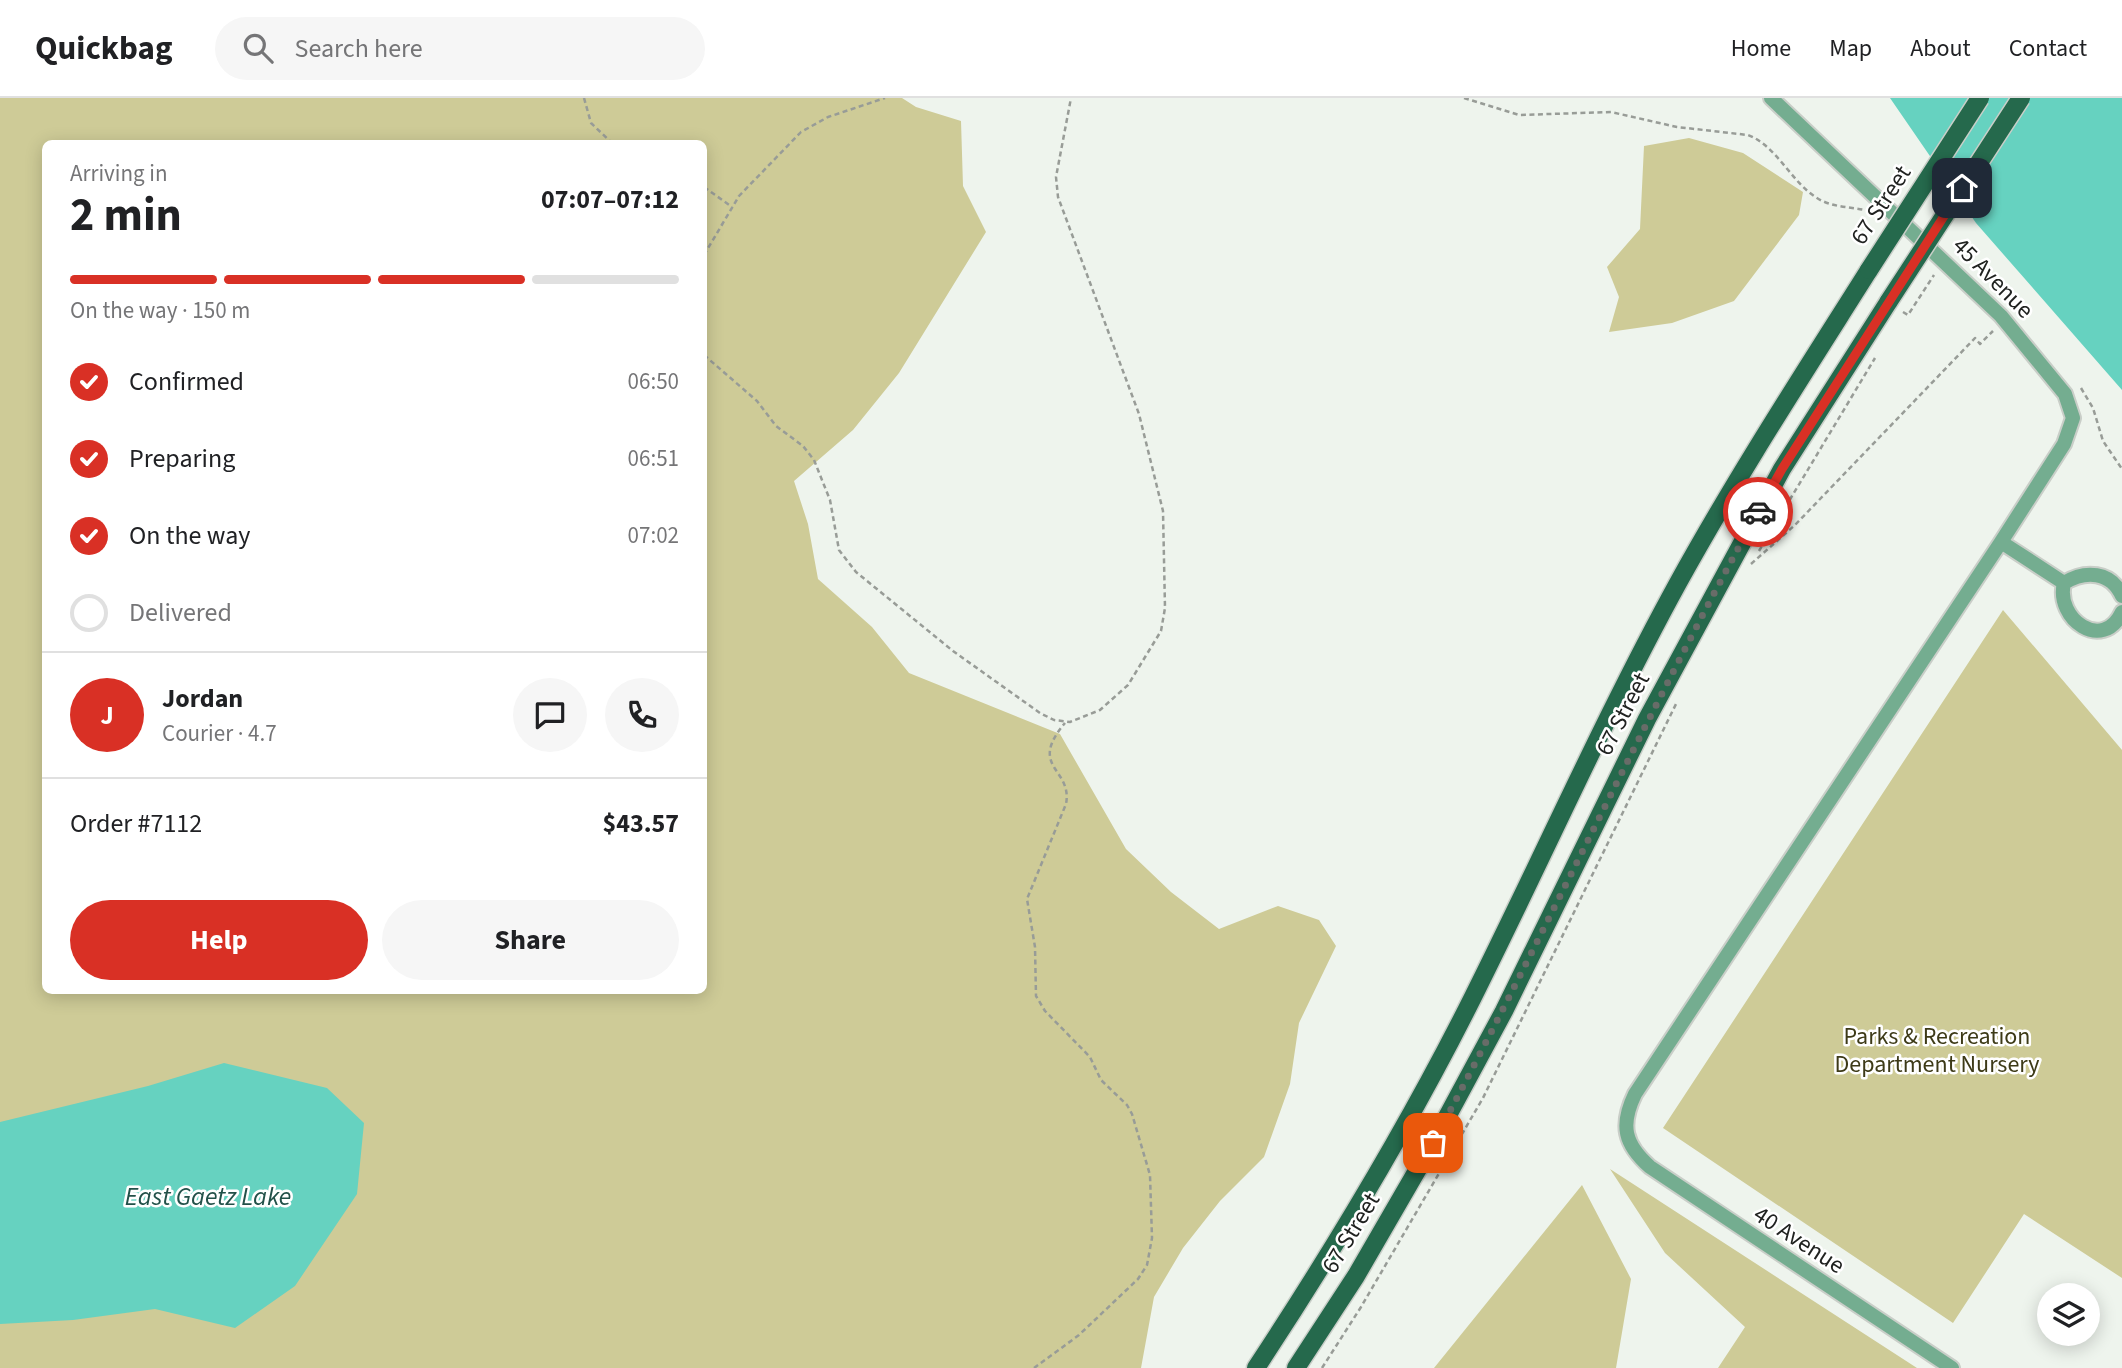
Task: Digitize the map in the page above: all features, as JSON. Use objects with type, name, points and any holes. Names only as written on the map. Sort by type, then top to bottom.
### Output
[{"type":"main road","name":"67 Street","points":[[1256,1368],[1327,1259],[1403,1131],[1473,998],[1605,723],[1678,583],[1754,452],[1980,98]]},
{"type":"main road","name":"67 Street","points":[[1296,1368],[1356,1276],[1440,1131],[1504,1011],[1647,719],[1776,481],[1899,307],[2021,98]]},
{"type":"street","name":"45 Avenue","points":[[1771,98],[2001,316],[2058,384],[2070,405],[2073,418],[2064,444],[2001,542]]},
{"type":"street","points":[[2001,542],[2064,583]]},
{"type":"street","name":"40 Avenue","points":[[1952,1368],[1682,1189],[1641,1159],[1624,1132],[1625,1120],[1635,1094],[2001,542]]},
{"type":"street","points":[[2064,583],[2082,575],[2097,575],[2113,582],[2122,596]]},
{"type":"street","points":[[2064,583],[2062,597],[2065,607],[2079,626],[2097,632],[2107,629],[2121,618]]},
{"type":"path","points":[[584,98],[591,123],[609,140]]},
{"type":"path","points":[[707,251],[732,207],[777,155],[807,128],[885,98]]},
{"type":"path","points":[[1034,1368],[1079,1335],[1138,1279],[1147,1265],[1152,1238],[1150,1175],[1132,1114],[1127,1105],[1101,1080],[1090,1057],[1045,1012],[1035,996],[1035,947],[1027,900],[1066,804],[1066,792],[1049,752],[1053,738],[1066,722],[1108,705],[1128,685],[1161,631],[1166,595],[1160,492],[1132,394],[1058,197],[1056,177],[1071,98]]},
{"type":"path","points":[[1464,98],[1519,116],[1612,112],[1677,127],[1748,135],[1758,139],[1795,180],[1819,199],[1869,211]]},
{"type":"path","points":[[707,189],[732,207]]},
{"type":"path","points":[[1899,307],[1908,315],[1936,272]]},
{"type":"path","points":[[1897,321],[1899,307]]},
{"type":"path","points":[[1879,350],[1751,564],[1795,525],[1975,338],[1980,344],[1993,330]]},
{"type":"path","points":[[707,358],[757,401],[776,426],[806,450],[822,475],[836,540],[841,555],[850,566],[953,652],[1040,713],[1066,722]]},
{"type":"path","points":[[2077,382],[2093,408],[2103,441],[2122,469]]},
{"type":"green space","points":[[0,98],[902,98],[916,107],[961,121],[963,186],[986,232],[899,373],[853,430],[794,481],[808,524],[818,579],[872,627],[909,673],[1060,734],[1126,849],[1171,892],[1219,929],[1278,906],[1319,920],[1336,946],[1299,1023],[1290,1084],[1264,1157],[1220,1201],[1183,1248],[1154,1297],[1141,1368],[0,1368]]},
{"type":"green space","points":[[1689,138],[1743,153],[1803,192],[1799,215],[1734,301],[1672,323],[1609,332],[1619,297],[1607,267],[1640,229],[1644,146]]},
{"type":"green space","name":"Parks & Recreation Department Nursery","points":[[2003,610],[2122,750],[2122,1278],[2024,1214],[1953,1323],[1663,1128]]},
{"type":"green space","points":[[1610,1169],[1917,1368],[1718,1368],[1745,1327],[1665,1253]]},
{"type":"green space","points":[[1582,1185],[1631,1279],[1616,1368],[1434,1368]]},
{"type":"water","points":[[1890,98],[2122,98],[2122,390],[1976,223]]},
{"type":"water","name":"East Gaetz Lake","points":[[224,1063],[327,1088],[364,1123],[357,1194],[295,1286],[235,1328],[155,1309],[73,1320],[0,1324],[0,1122],[148,1086]]},
{"type":"way so far","points":[[1433,1143],[1504,1011],[1647,719],[1758,512]]},
{"type":"route","points":[[1758,512],[1782,469],[1962,188]]}]
